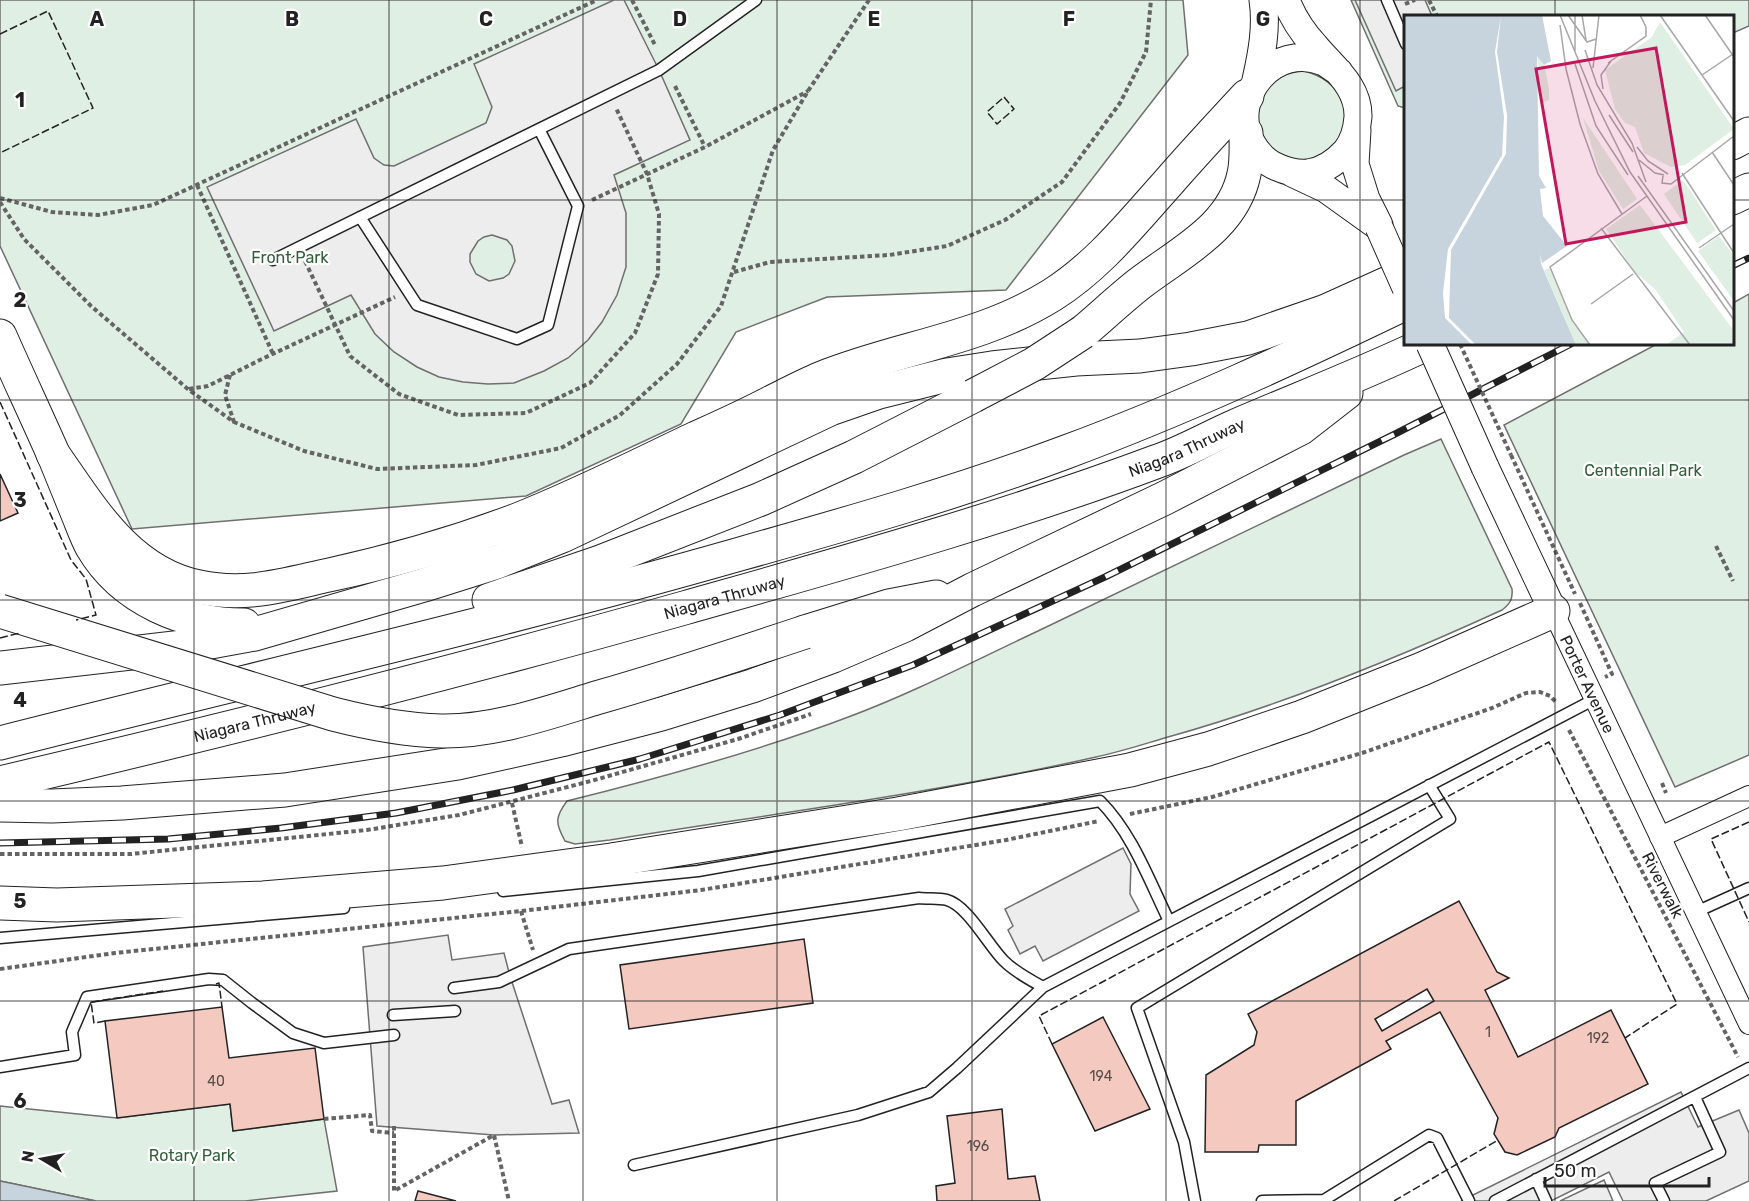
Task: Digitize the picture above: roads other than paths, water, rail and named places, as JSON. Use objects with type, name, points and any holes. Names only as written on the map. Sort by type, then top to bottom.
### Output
[{"type":"highway","points":[[53,454],[98,518],[124,548],[149,567],[195,587],[226,592],[254,591],[352,570],[444,545],[519,519],[605,481],[820,378],[980,330],[1013,317],[1052,295],[1086,271],[1120,239],[1170,179],[1252,88]]},
{"type":"highway","points":[[1734,133],[1749,132]]},
{"type":"highway","points":[[1734,142],[1749,132]]},
{"type":"highway","points":[[376,651],[454,611],[520,591],[761,499],[854,457],[1034,364],[1083,332],[1138,285],[1200,240],[1219,222],[1233,205],[1244,175],[1246,133]]},
{"type":"highway","points":[[1734,197],[1749,190]]},
{"type":"highway","points":[[0,668],[150,651],[255,634],[497,562],[551,541],[830,409],[879,392],[947,375],[992,368],[1076,359],[1140,356],[1191,350],[1248,338],[1326,311],[1404,276]]},
{"type":"highway","points":[[0,743],[376,651],[656,578],[871,516],[1065,453],[1179,409],[1404,304]]},
{"type":"highway","points":[[0,336],[91,546],[108,569],[119,579],[160,607],[202,621],[229,625],[266,623],[334,609]]},
{"type":"highway","name":"Niagara Thruway","points":[[0,783],[499,660],[798,576],[999,515],[1163,460],[1235,426],[1426,345]]},
{"type":"highway","points":[[0,805],[52,807],[122,803],[285,790],[371,778],[481,758],[561,740],[661,714],[752,686],[833,656],[905,625],[972,590],[1165,498],[1301,428],[1381,365]]},
{"type":"highway","points":[[0,611],[333,714],[368,723],[442,731],[477,728],[534,716],[696,669],[889,606],[972,590]]},
{"type":"highway","points":[[0,903],[57,905],[263,898],[443,883],[898,814],[1130,771],[1208,749],[1302,717],[1422,669],[1553,611]]},
{"type":"street","points":[[1263,0],[1264,38],[1244,115],[1246,133],[1256,151],[1270,164],[1326,189],[1379,226]]},
{"type":"street","points":[[1286,0],[1314,46],[1352,88],[1358,108],[1355,164],[1366,198],[1404,283]]},
{"type":"street","points":[[1252,88],[1270,67],[1287,60],[1305,58],[1323,62],[1339,72]]},
{"type":"street","points":[[1288,172],[1306,173],[1332,164],[1351,145],[1358,128]]},
{"type":"street","name":"Porter Avenue","points":[[1428,345],[1749,1024]]},
{"type":"street","points":[[1660,837],[1749,796]]},
{"type":"lane","points":[[273,260],[659,70],[756,0]]},
{"type":"lane","points":[[1387,0],[1404,39]]},
{"type":"lane","points":[[360,217],[417,305],[517,339],[548,325],[578,206],[539,129]]},
{"type":"lane","points":[[634,1165],[858,1115],[929,1092],[1043,987],[1595,699]]},
{"type":"lane","points":[[1195,1201],[1184,1142],[1137,1008],[1450,819],[1429,785]]},
{"type":"lane","points":[[487,893],[698,871],[1100,801],[1116,817],[1169,921]]},
{"type":"lane","points":[[1696,912],[1749,888]]},
{"type":"lane","points":[[454,988],[499,982],[569,950],[920,898],[948,900],[965,911],[983,937],[1005,962],[1028,980],[1043,987]]},
{"type":"lane","points":[[0,938],[357,906]]},
{"type":"lane","points":[[0,1067],[75,1055],[72,1032],[87,997],[209,980],[223,980],[293,1033],[324,1043],[394,1035]]},
{"type":"lane","points":[[393,1015],[455,1011]]},
{"type":"lane","points":[[1495,1201],[1749,1068]]},
{"type":"lane","points":[[1664,1201],[1654,1183],[1720,1152],[1695,1097]]},
{"type":"lane","points":[[1262,1201],[1324,1200],[1429,1135],[1437,1138],[1469,1201]]},
{"type":"lane","points":[[1536,1179],[1546,1201]]},
{"type":"railway","points":[[1734,265],[1749,258]]},
{"type":"railway","points":[[0,843],[168,839],[281,828],[396,813],[513,790],[640,759],[780,715],[913,665],[1105,577],[1569,345]]},
{"type":"park label","name":"Front Park","points":[[290,257]]},
{"type":"park label","name":"Centennial Park","points":[[1643,470]]},
{"type":"park label","name":"Rotary Park","points":[[192,1155]]}]
